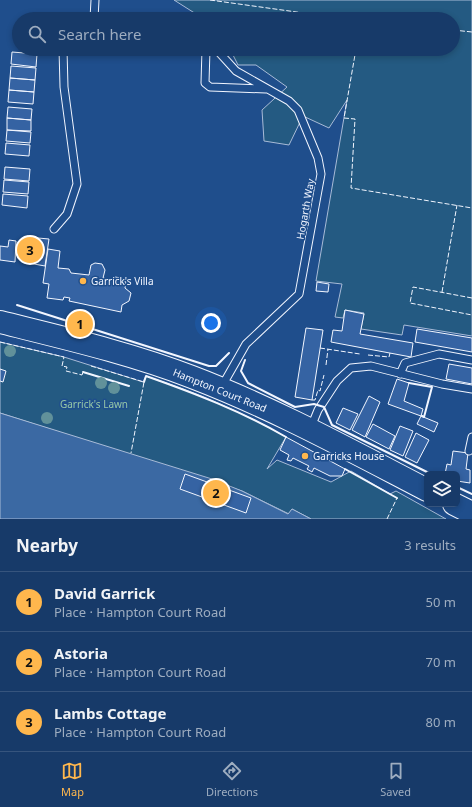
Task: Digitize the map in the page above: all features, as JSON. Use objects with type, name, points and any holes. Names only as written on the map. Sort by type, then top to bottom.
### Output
[{"type":"highway","name":"Hampton Court Road","points":[[0,322],[150,363],[221,388],[310,429],[424,488]]},
{"type":"highway","points":[[459,507],[472,514]]},
{"type":"lane","points":[[94,12],[95,0]]},
{"type":"lane","points":[[54,229],[67,214],[77,184],[64,87],[63,56]]},
{"type":"lane","points":[[206,56],[205,83],[210,88],[266,89]]},
{"type":"lane","name":"Hogarth Way","points":[[221,388],[246,344],[299,294],[321,174],[318,158],[298,110],[288,101],[236,71],[222,56]]},
{"type":"lane","points":[[400,374],[405,363],[440,354],[472,360]]},
{"type":"lane","points":[[310,429],[318,410],[337,381],[351,368],[370,366],[400,374],[472,389]]},
{"type":"lane","points":[[469,451],[472,436]]},
{"type":"green space","points":[[174,0],[472,0],[472,336],[404,325],[402,335],[361,329],[364,313],[345,310],[343,318],[335,317],[342,284],[316,281],[347,100],[329,128],[303,116],[289,145],[264,141],[262,110],[287,87],[256,65],[238,65],[234,56],[460,56],[460,12],[193,12]]},
{"type":"green space","name":"Garrick's Lawn","points":[[0,342],[64,357],[143,382],[146,376],[200,395],[235,410],[286,437],[267,469],[277,460],[331,482],[351,471],[390,494],[396,491],[446,519],[311,519],[292,509],[289,514],[242,491],[0,413]]},
{"type":"shaded area","points":[[0,413],[212,479],[242,491],[288,514],[292,509],[311,519],[0,519]]},
{"type":"building","points":[[12,52],[12,56],[37,56],[36,67],[11,64]]},
{"type":"building","points":[[11,66],[36,68],[35,80],[10,78]]},
{"type":"building","points":[[10,78],[35,80],[34,92],[9,90]]},
{"type":"building","points":[[9,90],[34,92],[33,104],[8,102]]},
{"type":"building","points":[[8,107],[32,109],[31,120],[7,118]]},
{"type":"building","points":[[7,118],[31,120],[31,131],[7,130]]},
{"type":"building","points":[[7,130],[31,132],[30,143],[6,141]]},
{"type":"building","points":[[6,143],[30,145],[29,156],[5,154]]},
{"type":"building","points":[[5,167],[30,169],[29,181],[4,179]]},
{"type":"building","points":[[4,180],[29,182],[28,194],[3,192]]},
{"type":"building","points":[[3,194],[28,196],[27,208],[2,205]]},
{"type":"building","points":[[27,236],[38,238],[34,264],[23,262]]},
{"type":"building","points":[[38,238],[49,239],[45,266],[34,264]]},
{"type":"building","points":[[9,240],[16,241],[15,262],[0,260],[0,246],[8,247]]},
{"type":"building","name":"Garrick's Villa","points":[[48,249],[60,251],[58,268],[69,269],[71,273],[89,275],[91,265],[95,263],[102,264],[105,270],[103,278],[113,280],[115,277],[126,281],[125,288],[131,293],[129,301],[122,305],[121,312],[69,301],[70,298],[64,297],[63,300],[47,298],[49,284],[43,283]]},
{"type":"building","points":[[317,282],[329,284],[328,292],[316,291]]},
{"type":"building","points":[[345,310],[364,314],[360,334],[413,343],[411,357],[331,342],[333,330],[342,331]]},
{"type":"building","points":[[306,328],[323,330],[312,400],[295,397]]},
{"type":"building","points":[[417,329],[472,338],[472,352],[415,342]]},
{"type":"building","points":[[449,364],[472,368],[472,384],[446,379]]},
{"type":"building","points":[[0,369],[6,371],[3,382],[0,381]]},
{"type":"building","points":[[397,379],[409,383],[404,401],[423,409],[421,416],[388,404]]},
{"type":"building","points":[[369,396],[380,402],[365,437],[352,430]]},
{"type":"building","points":[[343,408],[358,414],[350,430],[336,423]]},
{"type":"building","points":[[421,416],[438,423],[434,432],[417,424]]},
{"type":"building","points":[[373,424],[395,436],[389,449],[366,437]]},
{"type":"building","points":[[400,426],[413,431],[403,456],[390,450]]},
{"type":"building","points":[[416,433],[429,440],[417,463],[405,457]]},
{"type":"building","name":"Garricks House","points":[[286,437],[345,469],[342,476],[330,476],[314,468],[312,472],[307,469],[309,466],[293,458],[291,461],[287,460],[289,455],[280,450]]},
{"type":"building","points":[[453,451],[468,453],[466,469],[470,470],[470,483],[460,481],[460,471],[446,471],[447,464],[451,465]]},
{"type":"building","points":[[185,474],[251,498],[246,513],[180,489]]},
{"type":"fence","points":[[210,0],[297,12]]},
{"type":"fence","points":[[460,31],[472,32]]},
{"type":"fence","points":[[355,56],[344,118],[355,119],[351,188],[472,208]]},
{"type":"fence","points":[[442,292],[457,205]]},
{"type":"fence","points":[[472,298],[413,287],[410,303],[472,315]]},
{"type":"fence","points":[[0,342],[64,357],[62,366],[67,367],[66,371],[82,375],[83,372]]},
{"type":"fence","points":[[320,348],[360,354]]},
{"type":"fence","points":[[326,365],[328,349]]},
{"type":"fence","points":[[368,355],[389,357],[390,353]]},
{"type":"fence","points":[[91,366],[144,382],[131,453]]},
{"type":"fence","points":[[312,400],[315,400],[318,390],[320,391],[324,375]]},
{"type":"fence","points":[[387,519],[397,498]]},
{"type":"wall","points":[[17,305],[209,366],[216,366],[229,353]]},
{"type":"wall","points":[[245,360],[241,371],[248,383],[295,407],[314,404],[324,407],[332,425],[425,471]]},
{"type":"wall","points":[[83,372],[129,386]]},
{"type":"wall","points":[[144,382],[146,376],[182,389],[235,411],[286,437]]},
{"type":"wall","points":[[409,383],[432,387],[424,417],[422,416]]},
{"type":"wall","points":[[345,469],[397,498]]},
{"type":"wall","points":[[460,488],[472,494]]},
{"type":"place","name":"Lambs Cottage","points":[[30,250]]},
{"type":"place","name":"Garrick's Villa","points":[[83,281]]},
{"type":"place","name":"David Garrick","points":[[80,324]]},
{"type":"place","name":"Garricks House","points":[[305,456]]},
{"type":"place","name":"Astoria","points":[[216,493]]}]
